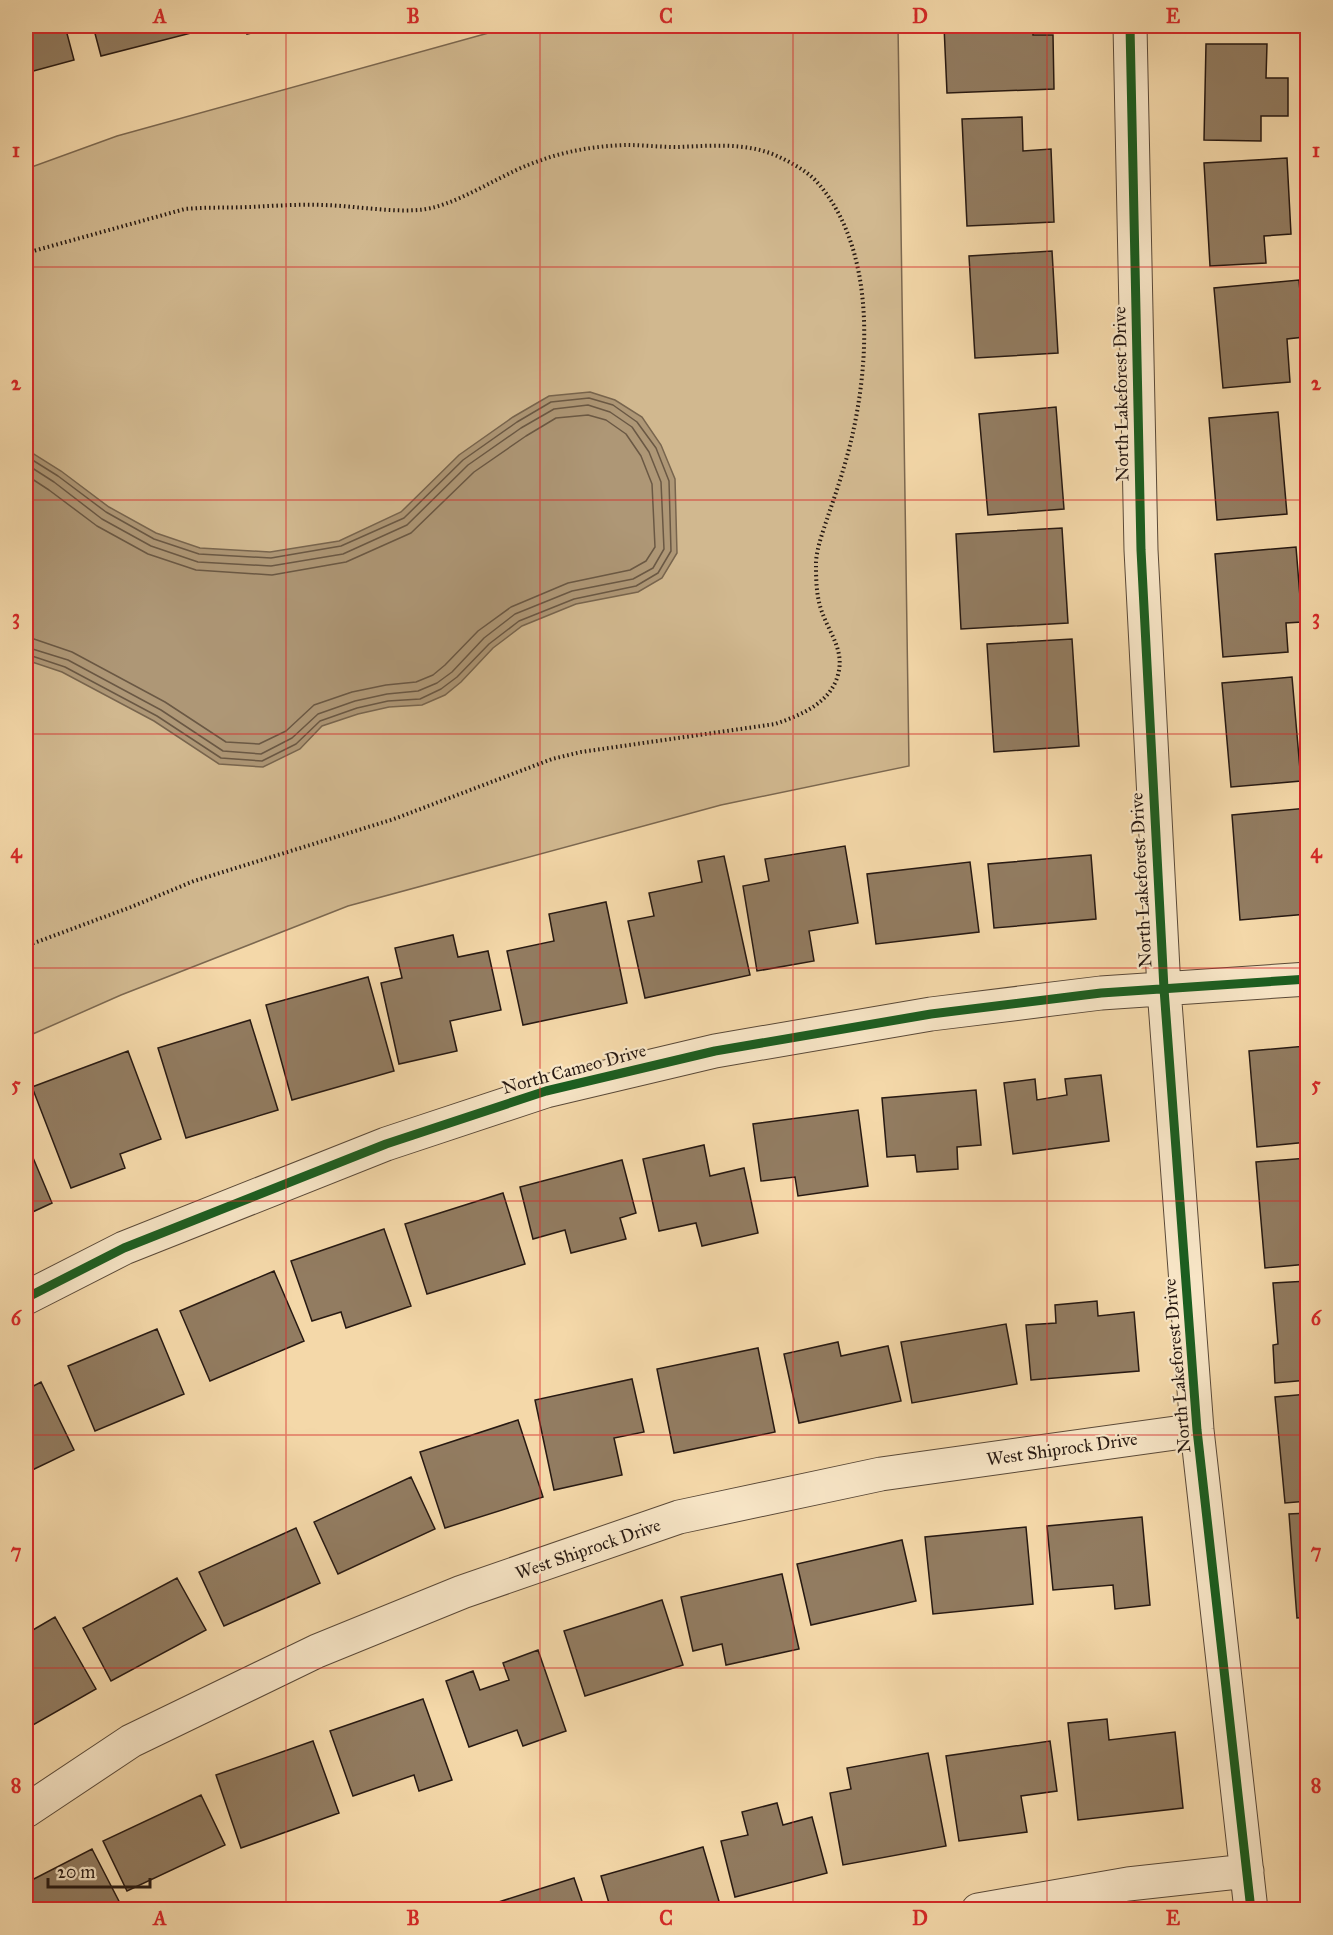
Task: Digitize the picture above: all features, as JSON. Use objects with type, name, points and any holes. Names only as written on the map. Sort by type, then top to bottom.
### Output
[{"type":"street","name":"North Lakeforest Drive","points":[[1130,26],[1141,550],[1164,989],[1197,1430],[1251,1910]]},
{"type":"street","name":"North Cameo Drive","points":[[26,1298],[124,1248],[386,1143],[546,1091],[715,1051],[931,1014],[1101,993],[1308,979]]},
{"type":"street","name":"West Shiprock Drive","points":[[26,1811],[130,1741],[317,1651],[462,1592],[679,1517],[881,1474],[1197,1430]]},
{"type":"street","points":[[978,1910],[1128,1884],[1246,1871]]},
{"type":"path","points":[[26,253],[185,209],[210,206],[321,205],[419,210],[440,206],[526,166],[558,154],[589,148],[719,145],[749,147],[773,154],[799,167],[817,181],[832,204],[846,231],[856,261],[863,304],[865,343],[861,391],[851,442],[816,559],[821,609],[838,648],[840,666],[834,684],[822,700],[798,716],[774,724],[581,752],[552,759],[394,819],[194,881],[26,946]]},
{"type":"shaded area","points":[[533,26],[898,26],[909,766],[721,805],[348,906],[121,995],[26,1037],[26,169],[117,136],[492,32]]},
{"type":"water","points":[[590,392],[615,400],[642,417],[661,445],[675,479],[677,553],[662,578],[638,592],[576,604],[522,626],[493,648],[461,682],[445,695],[422,705],[389,707],[322,726],[300,749],[263,767],[219,764],[154,721],[62,672],[26,660],[26,449],[61,471],[109,507],[156,533],[200,548],[270,552],[339,541],[401,512],[459,455],[513,417],[549,396]]},
{"type":"building","points":[[26,26],[65,26],[74,60],[26,73]]},
{"type":"building","points":[[93,26],[198,26],[199,31],[101,56]]},
{"type":"building","points":[[246,26],[285,26],[247,34]]},
{"type":"building","points":[[944,26],[1033,26],[1033,35],[1053,35],[1054,89],[947,93]]},
{"type":"building","points":[[1206,44],[1267,44],[1266,78],[1288,78],[1288,116],[1261,116],[1261,141],[1204,140]]},
{"type":"building","points":[[1022,117],[1023,151],[1051,149],[1054,222],[967,226],[962,119]]},
{"type":"building","points":[[1287,158],[1291,234],[1264,236],[1266,263],[1210,266],[1204,163]]},
{"type":"building","points":[[1052,251],[1058,353],[975,358],[969,256]]},
{"type":"building","points":[[1299,280],[1304,337],[1287,339],[1290,382],[1223,388],[1214,288]]},
{"type":"building","points":[[1056,407],[1064,509],[988,515],[979,414]]},
{"type":"building","points":[[1278,412],[1287,514],[1217,520],[1209,418]]},
{"type":"building","points":[[1062,528],[1068,623],[961,629],[956,534]]},
{"type":"building","points":[[1296,547],[1302,622],[1286,623],[1288,652],[1223,657],[1215,554]]},
{"type":"building","points":[[1072,639],[1079,746],[994,752],[987,644]]},
{"type":"building","points":[[1292,677],[1301,781],[1231,787],[1222,683]]},
{"type":"building","points":[[1308,808],[1308,914],[1240,920],[1232,815]]},
{"type":"building","points":[[845,846],[858,923],[809,931],[814,961],[757,971],[743,886],[769,881],[765,859]]},
{"type":"building","points":[[1091,855],[1096,919],[994,928],[988,864]]},
{"type":"building","points":[[724,856],[750,975],[645,998],[628,921],[654,916],[649,893],[702,882],[698,861]]},
{"type":"building","points":[[970,862],[979,932],[876,944],[867,874]]},
{"type":"building","points":[[606,902],[627,1003],[523,1025],[507,951],[554,941],[549,914]]},
{"type":"building","points":[[453,935],[458,957],[488,951],[501,1010],[450,1021],[457,1051],[399,1064],[381,983],[402,978],[395,948]]},
{"type":"building","points":[[368,977],[394,1071],[292,1100],[266,1005]]},
{"type":"building","points":[[250,1020],[278,1110],[186,1138],[158,1048]]},
{"type":"building","points":[[1306,1046],[1308,1142],[1257,1147],[1249,1051]]},
{"type":"building","points":[[128,1051],[161,1139],[120,1154],[125,1168],[71,1188],[32,1087]]},
{"type":"building","points":[[1101,1075],[1109,1141],[1013,1154],[1004,1083],[1035,1079],[1037,1100],[1067,1095],[1065,1079]]},
{"type":"building","points":[[976,1090],[981,1145],[957,1147],[958,1169],[917,1172],[915,1155],[887,1157],[882,1098]]},
{"type":"building","points":[[858,1110],[868,1186],[798,1196],[795,1177],[761,1181],[753,1124]]},
{"type":"building","points":[[26,1141],[52,1203],[26,1215]]},
{"type":"building","points":[[704,1145],[710,1176],[744,1168],[758,1233],[702,1246],[696,1223],[659,1231],[643,1159]]},
{"type":"building","points":[[1308,1158],[1308,1264],[1265,1268],[1256,1162]]},
{"type":"building","points":[[622,1160],[636,1213],[620,1218],[626,1239],[571,1253],[565,1230],[533,1239],[520,1187]]},
{"type":"building","points":[[503,1193],[525,1264],[427,1294],[405,1224]]},
{"type":"building","points":[[384,1229],[411,1306],[346,1328],[341,1312],[312,1321],[291,1261]]},
{"type":"building","points":[[274,1271],[304,1341],[210,1381],[180,1311]]},
{"type":"building","points":[[1308,1281],[1308,1380],[1275,1383],[1273,1345],[1278,1344],[1273,1283]]},
{"type":"building","points":[[1097,1301],[1098,1316],[1134,1312],[1139,1371],[1031,1380],[1026,1325],[1056,1323],[1055,1305]]},
{"type":"building","points":[[1006,1324],[1017,1384],[912,1403],[901,1342]]},
{"type":"building","points":[[157,1329],[184,1394],[95,1431],[68,1366]]},
{"type":"building","points":[[838,1342],[841,1356],[888,1346],[901,1401],[799,1423],[784,1354]]},
{"type":"building","points":[[758,1348],[775,1432],[674,1453],[657,1369]]},
{"type":"building","points":[[632,1379],[644,1432],[614,1438],[622,1475],[554,1490],[535,1400]]},
{"type":"building","points":[[41,1382],[74,1450],[26,1473],[26,1390]]},
{"type":"building","points":[[1308,1394],[1308,1501],[1285,1503],[1275,1397]]},
{"type":"building","points":[[518,1420],[543,1497],[445,1528],[420,1452]]},
{"type":"building","points":[[411,1477],[435,1529],[338,1574],[314,1522]]},
{"type":"building","points":[[1308,1513],[1308,1617],[1297,1618],[1289,1514]]},
{"type":"building","points":[[1142,1517],[1150,1605],[1115,1609],[1113,1585],[1053,1590],[1047,1526]]},
{"type":"building","points":[[1026,1527],[1033,1604],[933,1614],[925,1537]]},
{"type":"building","points":[[296,1528],[320,1583],[224,1626],[199,1572]]},
{"type":"building","points":[[902,1540],[916,1601],[811,1625],[797,1564]]},
{"type":"building","points":[[782,1574],[799,1649],[726,1665],[722,1644],[693,1651],[681,1597]]},
{"type":"building","points":[[177,1578],[206,1630],[111,1681],[83,1628]]},
{"type":"building","points":[[662,1600],[683,1665],[585,1696],[564,1631]]},
{"type":"building","points":[[55,1617],[96,1689],[26,1729],[26,1634]]},
{"type":"building","points":[[538,1650],[566,1731],[523,1746],[517,1730],[469,1747],[446,1681],[473,1671],[480,1690],[509,1680],[503,1663]]},
{"type":"building","points":[[423,1699],[452,1780],[419,1791],[414,1775],[353,1796],[330,1731]]},
{"type":"building","points":[[1107,1719],[1109,1740],[1175,1732],[1183,1808],[1078,1820],[1068,1723]]},
{"type":"building","points":[[313,1741],[339,1813],[241,1848],[216,1775]]},
{"type":"building","points":[[1050,1741],[1057,1791],[1021,1796],[1027,1832],[959,1841],[946,1756]]},
{"type":"building","points":[[928,1753],[946,1846],[843,1865],[830,1793],[851,1789],[847,1768]]},
{"type":"building","points":[[201,1795],[225,1845],[127,1891],[103,1841]]},
{"type":"building","points":[[777,1803],[783,1825],[812,1817],[827,1873],[735,1897],[721,1841],[748,1835],[742,1812]]},
{"type":"building","points":[[703,1847],[721,1908],[714,1910],[611,1910],[601,1876]]},
{"type":"building","points":[[92,1849],[123,1909],[26,1910],[26,1883]]},
{"type":"building","points":[[574,1878],[585,1910],[484,1910],[483,1907]]},
{"type":"cycle path","points":[[1130,26],[1141,550],[1164,989],[1197,1430],[1251,1910]]},
{"type":"cycle path","points":[[26,1298],[124,1248],[386,1144],[546,1091],[715,1051],[931,1014],[1101,993],[1308,979]]}]
